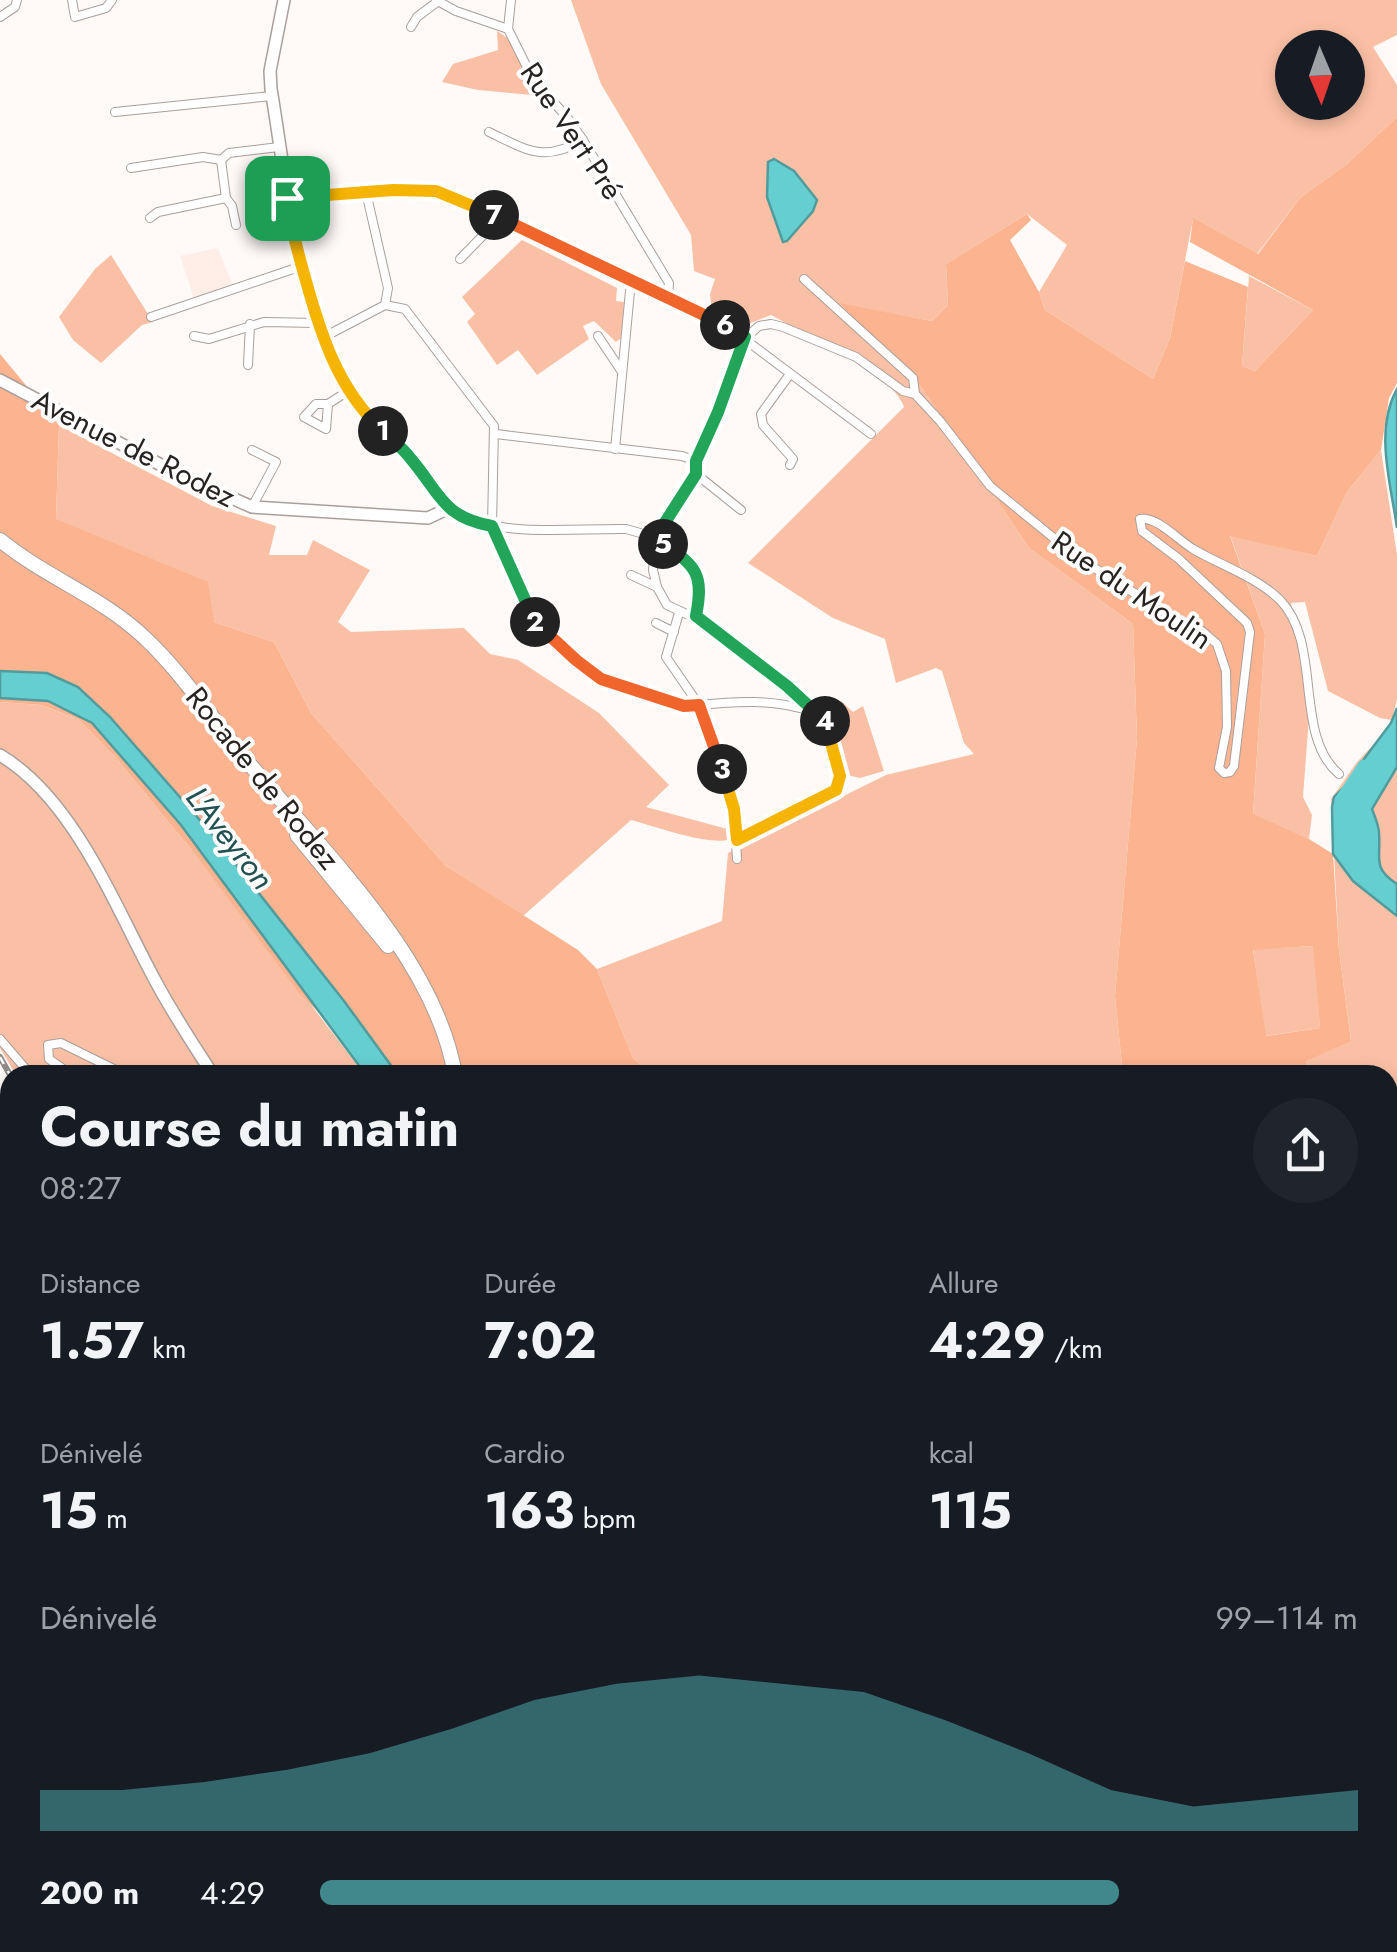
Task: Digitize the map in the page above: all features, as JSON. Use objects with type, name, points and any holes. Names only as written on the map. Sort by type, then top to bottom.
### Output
[{"type":"highway","name":"Rocade de Rodez","points":[[0,540],[22,558],[101,603],[144,637],[182,679],[380,920],[413,967],[437,1014],[450,1065]]},
{"type":"highway","name":"Rocade de Rodez","points":[[0,552],[21,569],[96,610],[137,642],[188,699],[386,943],[419,996],[448,1065]]},
{"type":"street","points":[[0,17],[15,7],[17,0]]},
{"type":"street","points":[[72,0],[75,17],[106,8],[112,0]]},
{"type":"street","points":[[284,0],[270,72],[287,198],[318,323],[348,391],[368,418],[414,461],[447,508],[470,522],[492,526],[626,529],[655,538],[686,559],[696,571],[701,590],[696,616]]},
{"type":"street","points":[[508,29],[511,0]]},
{"type":"street","name":"Rue Vert Pré","points":[[411,27],[437,1],[456,12],[508,29],[534,81],[583,140],[668,283],[668,299]]},
{"type":"street","points":[[115,112],[272,96]]},
{"type":"street","points":[[489,132],[531,152],[547,154],[566,150],[583,140]]},
{"type":"street","points":[[221,160],[229,152],[279,147]]},
{"type":"street","points":[[131,168],[203,157],[221,160]]},
{"type":"street","points":[[221,160],[226,198],[236,225]]},
{"type":"street","points":[[287,198],[436,191],[745,337],[871,434]]},
{"type":"street","points":[[366,192],[388,288],[384,305]]},
{"type":"street","points":[[150,218],[158,212],[226,198]]},
{"type":"street","points":[[460,258],[500,218]]},
{"type":"street","points":[[150,317],[302,266]]},
{"type":"street","points":[[737,840],[836,790],[841,783],[825,720],[696,616],[678,613],[667,605],[653,570],[655,538],[696,474],[696,461],[745,337],[760,326],[783,327],[856,357],[904,391],[915,394],[912,378],[804,279]]},
{"type":"street","points":[[614,449],[634,283]]},
{"type":"street","points":[[324,337],[384,305],[405,309],[491,419],[496,434],[492,526],[532,618],[542,631],[601,679],[684,706],[761,701],[814,713]]},
{"type":"street","points":[[194,336],[209,339],[250,324],[288,320],[318,323]]},
{"type":"street","points":[[248,365],[250,324]]},
{"type":"street","points":[[598,336],[622,372]]},
{"type":"street","points":[[790,374],[761,414],[763,425],[794,459],[790,465]]},
{"type":"street","name":"Avenue de Rodez","points":[[0,380],[180,475],[252,507],[428,518],[447,508]]},
{"type":"street","points":[[328,404],[348,391]]},
{"type":"street","name":"Rue du Moulin","points":[[915,394],[990,486],[1077,557],[1170,616],[1202,630],[1217,644],[1226,671],[1227,728],[1219,758],[1219,768],[1224,773],[1234,766],[1250,632],[1246,623],[1192,572],[1142,531],[1140,519],[1154,521],[1174,537],[1266,588],[1283,603],[1306,664],[1317,739],[1325,760],[1339,774]]},
{"type":"street","points":[[496,434],[696,461]]},
{"type":"street","points":[[252,450],[276,462],[252,507]]},
{"type":"street","points":[[696,474],[741,510]]},
{"type":"street","points":[[631,575],[657,587]]},
{"type":"street","points":[[678,613],[666,657],[699,705],[730,792],[737,860]]},
{"type":"street","points":[[656,623],[674,632]]},
{"type":"street","points":[[0,755],[37,782],[64,814],[170,1008],[207,1065]]},
{"type":"street","points":[[0,1038],[23,1065]]},
{"type":"street","points":[[58,1065],[49,1059],[48,1045],[61,1043],[106,1065]]},
{"type":"shaded area","points":[[571,0],[1397,0],[1397,35],[1373,47],[1397,85],[1397,117],[1347,164],[1300,198],[1257,254],[1193,219],[1170,338],[1153,379],[1045,310],[1039,292],[1067,245],[1027,214],[946,264],[948,305],[932,321],[840,304],[922,388],[1029,548],[1133,624],[1137,738],[1115,996],[1122,1065],[641,1065],[633,1058],[597,969],[722,921],[728,853],[886,775],[974,754],[964,743],[942,671],[936,668],[896,683],[885,639],[833,618],[748,563],[904,407],[896,393],[866,367],[771,315],[743,326],[712,313],[710,294],[715,279],[694,271],[691,235],[601,84]]},
{"type":"shaded area","points":[[497,31],[509,39],[541,96],[442,82],[453,64],[498,50]]},
{"type":"shaded area","points":[[1397,117],[1397,383],[1389,398],[1381,450],[1347,492],[1317,556],[1230,536],[1265,634],[1253,814],[1333,854],[1339,950],[1351,1041],[1307,1061],[1306,1065],[1122,1065],[1115,996],[1137,738],[1133,624],[1029,548],[922,388],[839,303],[932,321],[948,305],[946,264],[1027,214],[1031,220],[1010,240],[1045,310],[1153,379],[1170,338],[1185,261],[1248,287],[1242,366],[1255,371],[1313,310],[1190,242],[1193,218],[1258,254],[1300,198],[1347,164]],"holes":[[[1313,946],[1320,1028],[1266,1036],[1253,950]]]},
{"type":"shaded area","points":[[522,240],[617,288],[616,301],[624,302],[621,338],[616,342],[594,321],[583,326],[589,339],[537,375],[518,350],[497,365],[467,322],[475,314],[462,297]]},
{"type":"shaded area","points":[[218,248],[234,289],[195,302],[180,256]]},
{"type":"shaded area","points":[[111,255],[153,322],[142,325],[101,363],[73,340],[59,317],[95,269]]},
{"type":"shaded area","points":[[1249,276],[1313,310],[1255,371],[1242,366]]},
{"type":"shaded area","points":[[0,354],[59,425],[56,519],[208,582],[214,622],[274,642],[311,713],[446,866],[578,950],[597,969],[633,1058],[641,1065],[372,1065],[299,993],[194,853],[116,758],[78,719],[41,705],[0,702]]},
{"type":"shaded area","points":[[59,425],[212,506],[276,526],[269,555],[307,555],[313,540],[370,570],[338,622],[351,632],[464,628],[490,654],[518,660],[599,713],[669,785],[646,807],[731,830],[731,839],[697,838],[631,820],[523,916],[446,866],[311,713],[274,642],[214,622],[56,519]]},
{"type":"shaded area","points":[[1381,450],[1397,555],[1397,699],[1392,720],[1380,718],[1328,691],[1305,602],[1291,603],[1309,717],[1303,797],[1312,815],[1309,839],[1253,815],[1265,634],[1230,535],[1317,556],[1347,492]]},
{"type":"shaded area","points":[[841,701],[853,712],[863,706],[884,771],[860,778],[847,775],[830,708]]},
{"type":"shaded area","points":[[0,702],[41,705],[78,719],[116,758],[194,853],[357,1065],[10,1065],[0,1048]]},
{"type":"shaded area","points":[[1397,720],[1397,1065],[1306,1065],[1307,1061],[1351,1040],[1339,950],[1331,799],[1357,762]]},
{"type":"shaded area","points":[[1314,946],[1320,1028],[1265,1036],[1253,949]]},
{"type":"water","points":[[774,159],[794,171],[817,200],[813,211],[783,242],[767,197],[768,162]]},
{"type":"water","points":[[1397,389],[1397,528],[1385,439],[1390,405]]},
{"type":"water","points":[[0,671],[47,673],[78,687],[110,717],[212,834],[391,1065],[359,1065],[181,825],[92,723],[48,701],[0,698]]},
{"type":"water","points":[[1397,708],[1397,767],[1372,809],[1379,830],[1381,868],[1397,884],[1397,916],[1353,881],[1333,854],[1332,807],[1334,797],[1342,789],[1346,791],[1359,774],[1358,767],[1391,723]]},
{"type":"waterway","points":[[1339,800],[1363,764]]},
{"type":"railway","points":[[0,1057],[4,1065]]},
{"type":"route","points":[[412,189],[453,195],[745,337],[696,461],[696,474],[655,538],[686,559],[696,571],[701,590],[696,616],[825,720],[840,776],[836,790],[737,840],[730,792],[699,705],[684,706],[601,679],[542,631],[532,618],[492,526],[470,522],[447,508],[414,461],[368,418],[348,391],[314,311],[287,198],[412,189]]},
{"type":"water label","name":"L'Aveyron","points":[[230,838]]}]
